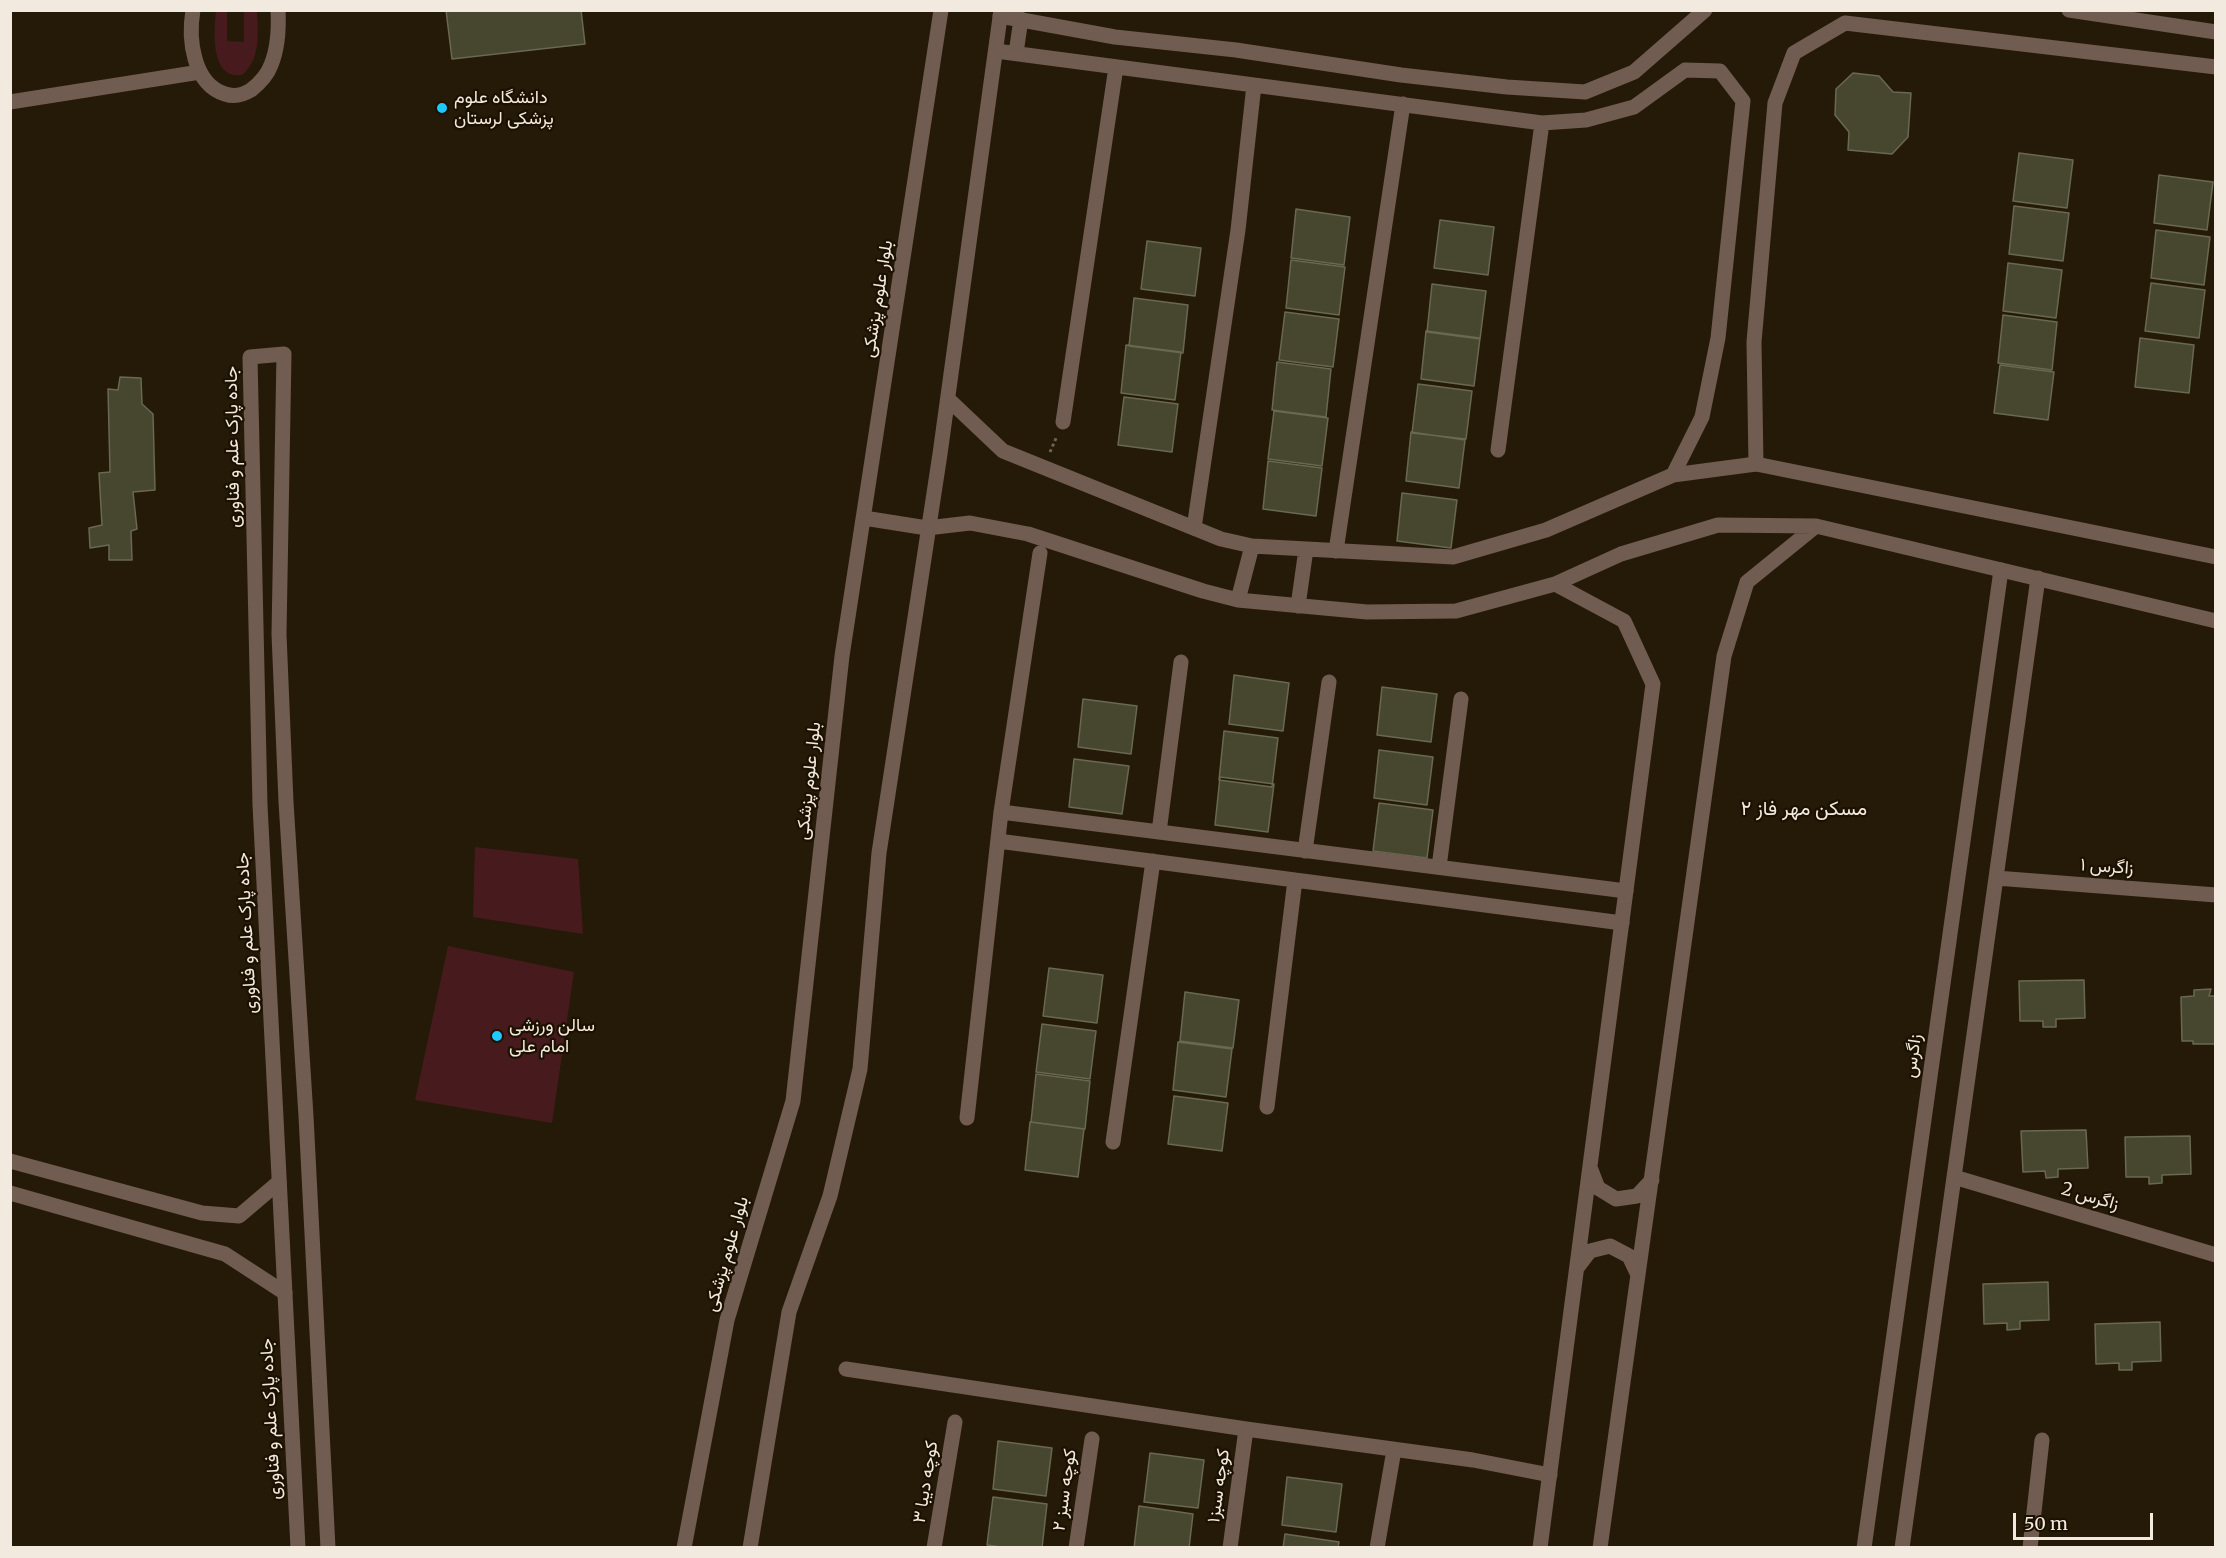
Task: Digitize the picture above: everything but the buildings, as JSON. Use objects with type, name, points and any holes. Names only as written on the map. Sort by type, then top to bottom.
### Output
[{"type":"street","points":[[193,10],[192,45],[200,72],[211,88],[230,96],[244,94],[258,84],[271,66],[276,50],[278,10]]},
{"type":"street","name":"بلوار علوم پزشکی","points":[[684,1548],[728,1320],[793,1101],[843,656],[941,10]]},
{"type":"street","points":[[750,1548],[789,1312],[830,1196],[860,1068],[879,853],[948,399],[1001,13],[1115,37],[1236,50],[1401,75],[1507,87],[1585,92],[1634,72],[1705,10]]},
{"type":"street","points":[[2069,10],[2216,32]]},
{"type":"street","points":[[1016,53],[1022,19]]},
{"type":"street","points":[[1756,464],[1754,342],[1775,104],[1794,53],[1845,22],[2216,67]]},
{"type":"street","points":[[996,51],[1542,123],[1586,120],[1634,107],[1685,70],[1720,71],[1743,100],[1718,338],[1702,417],[1672,475]]},
{"type":"street","points":[[1062,422],[1116,66]]},
{"type":"street","points":[[10,102],[200,72]]},
{"type":"street","points":[[1194,528],[1238,230],[1254,85]]},
{"type":"street","points":[[1336,551],[1403,104]]},
{"type":"street","points":[[1498,450],[1542,123]]},
{"type":"street","name":"جاده پارک علم و فناوری","points":[[298,1548],[260,805],[250,357],[284,354],[279,634],[286,802],[306,1116],[328,1548]]},
{"type":"street","points":[[948,399],[1003,451],[1221,539],[1252,546],[1452,557],[1546,530],[1672,475],[1756,464],[2216,557]]},
{"type":"street","points":[[864,518],[927,528],[970,523],[1028,534],[1203,591],[1238,600],[1367,612],[1456,611],[1555,584],[1621,554],[1718,525],[1816,526],[2216,621]]},
{"type":"street","points":[[1600,1548],[1724,656],[1747,582],[1816,526]]},
{"type":"street","points":[[1238,600],[1252,546]]},
{"type":"street","points":[[1298,606],[1306,549]]},
{"type":"street","points":[[967,1118],[1001,812],[1040,553]]},
{"type":"street","name":"زاگرس","points":[[1864,1548],[2001,570]]},
{"type":"street","points":[[1902,1548],[2038,578]]},
{"type":"street","points":[[1540,1548],[1653,684],[1624,621],[1555,584]]},
{"type":"street","points":[[1159,832],[1181,662]]},
{"type":"street","points":[[1305,851],[1329,682]]},
{"type":"street","points":[[1439,867],[1461,699]]},
{"type":"street","points":[[260,805],[286,802]]},
{"type":"street","points":[[1001,812],[1626,891]]},
{"type":"street","points":[[998,841],[1622,923]]},
{"type":"street","points":[[1113,1142],[1153,861]]},
{"type":"street","name":"زاگرس ۱","points":[[1996,878],[2216,895]]},
{"type":"street","points":[[1267,1107],[1295,880]]},
{"type":"street","points":[[10,1161],[202,1213],[239,1216],[279,1182]]},
{"type":"street","points":[[1590,1167],[1598,1188],[1616,1199],[1637,1196],[1652,1180]]},
{"type":"street","name":"زاگرس 2","points":[[1954,1178],[2216,1255]]},
{"type":"street","points":[[10,1193],[225,1254],[285,1293]]},
{"type":"street","points":[[1577,1268],[1590,1251],[1610,1246],[1629,1256],[1638,1275]]},
{"type":"street","points":[[846,1369],[1246,1429],[1473,1460],[1550,1475]]},
{"type":"street","name":"کوچه دیبا ۳","points":[[934,1548],[955,1422]]},
{"type":"street","name":"کوچه سبز۱","points":[[1230,1548],[1246,1429]]},
{"type":"street","name":"کوچه سبز ۲","points":[[1076,1548],[1092,1439]]},
{"type":"street","points":[[2030,1548],[2042,1440]]},
{"type":"street","points":[[1377,1548],[1394,1450]]},
{"type":"path","points":[[1044,468],[1062,422]]},
{"type":"shaded area","points":[[216,11],[227,11],[227,41],[244,42],[244,11],[257,11],[258,37],[255,54],[248,69],[242,75],[224,70],[219,62],[215,41]]},
{"type":"shaded area","points":[[475,847],[578,859],[583,934],[473,917]]},
{"type":"shaded area","name":"سالن ورزشی امام علی","points":[[448,946],[574,972],[552,1123],[415,1100]]},
{"type":"place","name":"دانشگاه علوم پزشکی لرستان","points":[[442,108]]},
{"type":"place","name":"سالن ورزشی امام علی","points":[[497,1036]]},
{"type":"district","name":"مسکن مهر فاز ۲","points":[[1804,809]]}]
